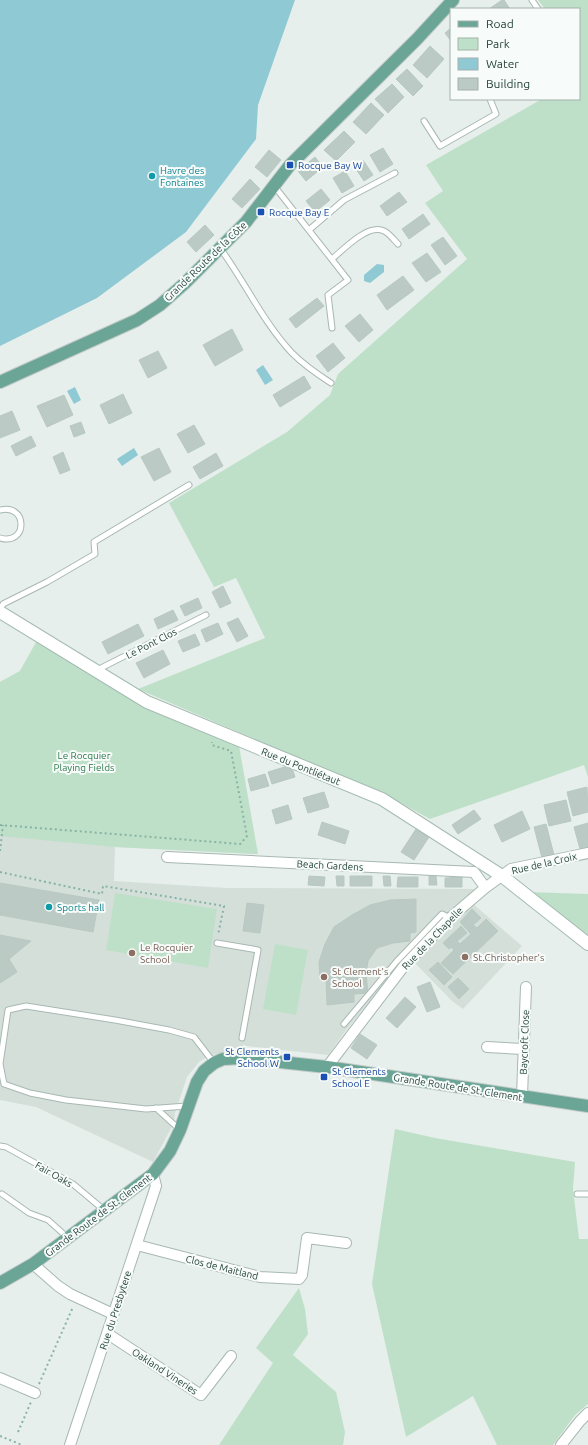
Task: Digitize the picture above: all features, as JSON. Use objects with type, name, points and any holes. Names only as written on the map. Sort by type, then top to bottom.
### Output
[{"type":"main road","name":"Grande Route de la Côte","points":[[0,382],[137,320],[160,305],[246,222],[290,165],[417,39],[453,0]]},
{"type":"main road","name":"Rue du Pontliétaut","points":[[0,611],[148,702],[382,799],[502,876],[588,944]]},
{"type":"main road","name":"Grande Route de St. Clement","points":[[0,1283],[33,1264],[152,1174],[170,1151],[180,1130],[197,1082],[204,1071],[214,1063],[223,1059],[243,1058],[327,1067],[588,1106]]},
{"type":"street","name":"Rue de la Croix","points":[[502,876],[511,869],[588,853]]},
{"type":"street","name":"Beach Gardens","points":[[167,857],[474,872],[484,888]]},
{"type":"street","name":"Rue de la Chapelle","points":[[327,1067],[404,966],[450,918],[484,888],[502,876]]},
{"type":"street","name":"Baycroft Close","points":[[522,1096],[526,988]]},
{"type":"street","points":[[487,1047],[523,1049]]},
{"type":"street","name":"Rue du Presbytere","points":[[70,1445],[156,1186],[152,1174]]},
{"type":"street","name":"Clos de Maitland","points":[[137,1245],[260,1277],[299,1279],[302,1275],[307,1238],[346,1243]]},
{"type":"street","points":[[33,1264],[58,1286],[113,1314]]},
{"type":"street","name":"Oakland Vineries","points":[[108,1334],[201,1395],[231,1356]]},
{"type":"street","points":[[0,1378],[35,1393]]},
{"type":"street","points":[[561,1445],[588,1413]]},
{"type":"lane","points":[[424,121],[440,146],[496,114],[490,100]]},
{"type":"lane","points":[[309,230],[344,200],[395,172]]},
{"type":"lane","points":[[274,186],[348,280],[328,294],[332,328]]},
{"type":"lane","points":[[332,259],[359,236],[373,229],[384,231],[398,244]]},
{"type":"lane","points":[[220,248],[265,318],[292,352],[309,369],[331,383]]},
{"type":"lane","points":[[0,611],[3,604],[47,582],[95,554],[94,542],[190,484]]},
{"type":"lane","points":[[0,510],[11,509],[17,513],[22,524],[19,533],[12,538],[0,538]]},
{"type":"lane","name":"Le Pont Clos","points":[[96,670],[206,615]]},
{"type":"lane","points":[[344,1024],[397,961],[442,914],[450,918]]},
{"type":"lane","points":[[217,943],[258,950],[242,1038]]},
{"type":"lane","points":[[188,1106],[146,1109],[66,1100],[30,1093],[4,1084],[0,1064],[8,1010],[26,1006],[169,1030],[194,1037],[214,1063]]},
{"type":"lane","points":[[156,1108],[180,1130]]},
{"type":"lane","name":"Fair Oaks","points":[[0,1146],[6,1147],[74,1184],[104,1210]]},
{"type":"lane","points":[[2,1194],[29,1213],[48,1220],[67,1238]]},
{"type":"lane","points":[[577,1194],[588,1194]]},
{"type":"path","points":[[0,851],[2,825],[240,844],[247,836],[231,751],[212,745],[214,730]]},
{"type":"path","points":[[0,872],[102,894],[103,886],[224,906],[217,943]]},
{"type":"path","points":[[18,1432],[77,1297]]},
{"type":"path","points":[[0,1436],[22,1445]]},
{"type":"shaded area","name":"Le Rocquier School","points":[[39,637],[258,854],[115,847],[114,881],[227,888],[477,889],[461,901],[400,964],[347,1029],[328,1055],[247,1046],[208,1056],[199,1062],[187,1077],[175,1113],[174,1123],[153,1162],[36,1107],[0,1100],[0,682],[20,671]]},
{"type":"shaded area","name":"St.Christopher's","points":[[473,904],[522,946],[463,1009],[452,1001],[414,962]]},
{"type":"green space","points":[[538,0],[588,0],[588,777],[584,765],[430,819],[392,798],[138,689],[265,638],[236,578],[214,587],[169,503],[287,432],[330,395],[338,374],[467,259],[425,203],[443,191],[426,165],[540,100],[580,100],[580,8],[544,8]]},
{"type":"green space","name":"Le Rocquier Playing Fields","points":[[39,637],[147,702],[238,740],[258,854],[115,847],[0,836],[0,682],[20,671]]},
{"type":"green space","points":[[529,892],[588,894],[588,938]]},
{"type":"green space","points":[[115,893],[217,909],[208,968],[106,950]]},
{"type":"green space","points":[[275,944],[308,950],[296,1015],[263,1009]]},
{"type":"green space","points":[[395,1129],[435,1138],[575,1162],[573,1189],[579,1239],[588,1239],[588,1404],[575,1415],[553,1445],[497,1445],[473,1396],[406,1437],[372,1284]]},
{"type":"green space","points":[[299,1288],[305,1309],[308,1334],[293,1355],[336,1392],[345,1432],[343,1445],[219,1445],[273,1363],[256,1348]]},
{"type":"water","name":"Havre des Fontaines","points":[[0,0],[295,0],[258,105],[256,139],[186,232],[97,298],[0,346]]},
{"type":"water","points":[[377,264],[384,265],[384,272],[370,283],[364,281],[364,275]]},
{"type":"water","points":[[263,365],[273,380],[265,385],[256,370]]},
{"type":"water","points":[[75,387],[81,400],[74,404],[67,391]]},
{"type":"water","points":[[134,448],[138,455],[122,466],[117,459]]},
{"type":"building","points":[[504,0],[509,8],[490,8]]},
{"type":"building","points":[[450,29],[450,40],[445,33]]},
{"type":"building","points":[[430,46],[444,59],[427,78],[413,65]]},
{"type":"building","points":[[407,69],[423,86],[413,96],[396,79]]},
{"type":"building","points":[[392,84],[404,97],[388,113],[375,99]]},
{"type":"building","points":[[371,103],[384,115],[366,134],[353,122]]},
{"type":"building","points":[[344,131],[355,142],[336,161],[324,150]]},
{"type":"building","points":[[383,148],[393,164],[380,172],[370,155]]},
{"type":"building","points":[[269,150],[281,160],[267,177],[255,167]]},
{"type":"building","points":[[315,157],[323,167],[306,181],[298,171]]},
{"type":"building","points":[[363,160],[373,175],[364,181],[354,166]]},
{"type":"building","points":[[345,171],[354,186],[342,193],[333,178]]},
{"type":"building","points":[[250,179],[260,189],[242,208],[232,199]]},
{"type":"building","points":[[321,189],[330,200],[315,212],[306,201]]},
{"type":"building","points":[[399,192],[407,202],[387,216],[380,206]]},
{"type":"building","points":[[423,214],[430,224],[409,239],[402,229]]},
{"type":"building","points":[[205,225],[214,235],[196,252],[187,242]]},
{"type":"building","points":[[443,237],[457,256],[445,265],[431,245]]},
{"type":"building","points":[[427,253],[441,272],[426,282],[412,263]]},
{"type":"building","points":[[403,276],[414,290],[387,310],[377,295]]},
{"type":"building","points":[[317,298],[324,306],[296,328],[289,319]]},
{"type":"building","points":[[360,314],[373,330],[359,342],[345,326]]},
{"type":"building","points":[[232,329],[243,350],[215,366],[203,345]]},
{"type":"building","points":[[333,343],[345,358],[328,372],[316,356]]},
{"type":"building","points":[[158,351],[167,368],[148,378],[139,360]]},
{"type":"building","points":[[304,376],[311,388],[280,407],[273,395]]},
{"type":"building","points":[[123,394],[132,413],[109,424],[100,405]]},
{"type":"building","points":[[64,395],[73,415],[47,427],[37,406]]},
{"type":"building","points":[[12,411],[20,430],[0,438],[0,416]]},
{"type":"building","points":[[81,422],[85,433],[74,437],[70,426]]},
{"type":"building","points":[[194,425],[205,444],[188,453],[177,434]]},
{"type":"building","points":[[31,436],[36,446],[16,456],[11,446]]},
{"type":"building","points":[[159,448],[171,472],[154,481],[141,457]]},
{"type":"building","points":[[63,452],[70,470],[60,474],[53,457]]},
{"type":"building","points":[[216,453],[223,466],[200,479],[193,467]]},
{"type":"building","points":[[223,586],[231,603],[220,608],[212,592]]},
{"type":"building","points":[[198,598],[202,608],[185,616],[180,606]]},
{"type":"building","points":[[173,610],[178,620],[158,629],[154,619]]},
{"type":"building","points":[[238,618],[248,636],[237,642],[227,623]]},
{"type":"building","points":[[218,623],[223,634],[206,642],[201,630]]},
{"type":"building","points":[[138,624],[144,636],[108,654],[102,642]]},
{"type":"building","points":[[195,634],[200,645],[183,652],[178,641]]},
{"type":"building","points":[[163,650],[170,664],[144,678],[136,663]]},
{"type":"building","points":[[291,765],[295,777],[272,784],[268,772]]},
{"type":"building","points":[[265,774],[269,786],[251,791],[248,779]]},
{"type":"building","points":[[587,787],[588,812],[573,816],[567,792]]},
{"type":"building","points":[[324,792],[329,807],[308,813],[303,798]]},
{"type":"building","points":[[566,800],[571,821],[549,826],[544,805]]},
{"type":"building","points":[[288,805],[292,819],[276,824],[272,810]]},
{"type":"building","points":[[474,810],[481,819],[458,834],[452,825]]},
{"type":"building","points":[[522,811],[530,829],[502,842],[494,825]]},
{"type":"building","points":[[322,822],[349,831],[345,844],[318,835]]},
{"type":"building","points":[[588,823],[588,847],[580,849],[574,827]]},
{"type":"building","points":[[546,824],[554,855],[542,858],[534,827]]},
{"type":"building","points":[[416,829],[429,837],[414,860],[401,852]]},
{"type":"building","points":[[309,876],[325,877],[324,886],[308,885]]},
{"type":"building","points":[[336,876],[344,876],[344,886],[337,886]]},
{"type":"building","points":[[350,876],[372,876],[372,886],[350,886]]},
{"type":"building","points":[[383,876],[390,876],[391,886],[384,886]]},
{"type":"building","points":[[429,876],[436,876],[437,885],[429,885]]},
{"type":"building","points":[[398,877],[418,877],[418,887],[397,887]]},
{"type":"building","points":[[462,877],[462,887],[445,887],[445,878]]},
{"type":"building","name":"Sports hall","points":[[0,883],[99,900],[93,932],[0,915]]},
{"type":"building","points":[[416,899],[416,932],[410,933],[410,941],[393,943],[377,948],[368,961],[366,974],[368,993],[354,994],[354,1002],[327,1005],[326,977],[320,977],[319,962],[325,944],[334,927],[370,905],[390,900]]},
{"type":"building","points":[[247,903],[264,905],[260,933],[243,931]]},
{"type":"building","points":[[472,909],[481,918],[473,925],[477,928],[486,919],[498,931],[453,974],[441,963],[454,950],[451,947],[449,949],[443,943],[461,926],[467,933],[457,941],[460,944],[471,934],[460,922]]},
{"type":"building","points":[[0,935],[31,941],[9,959],[17,972],[0,983]]},
{"type":"building","points":[[438,962],[452,977],[444,985],[429,970]]},
{"type":"building","points":[[458,978],[469,989],[459,999],[448,987]]},
{"type":"building","points":[[430,982],[440,1007],[427,1012],[417,987]]},
{"type":"building","points":[[405,997],[416,1007],[397,1028],[386,1018]]},
{"type":"building","points":[[360,1034],[377,1045],[367,1059],[351,1048]]},
{"type":"place","name":"Rocque Bay W","points":[[290,165]]},
{"type":"place","name":"Havre des Fontaines","points":[[152,176]]},
{"type":"place","name":"Rocque Bay E","points":[[261,212]]},
{"type":"place","name":"Sports hall","points":[[49,907]]},
{"type":"place","name":"Le Rocquier School","points":[[132,953]]},
{"type":"place","name":"St.Christopher's","points":[[465,957]]},
{"type":"place","name":"St Clement's School","points":[[324,977]]},
{"type":"place","name":"St Clements School W","points":[[287,1057]]},
{"type":"place","name":"St Clements School E","points":[[324,1077]]}]
